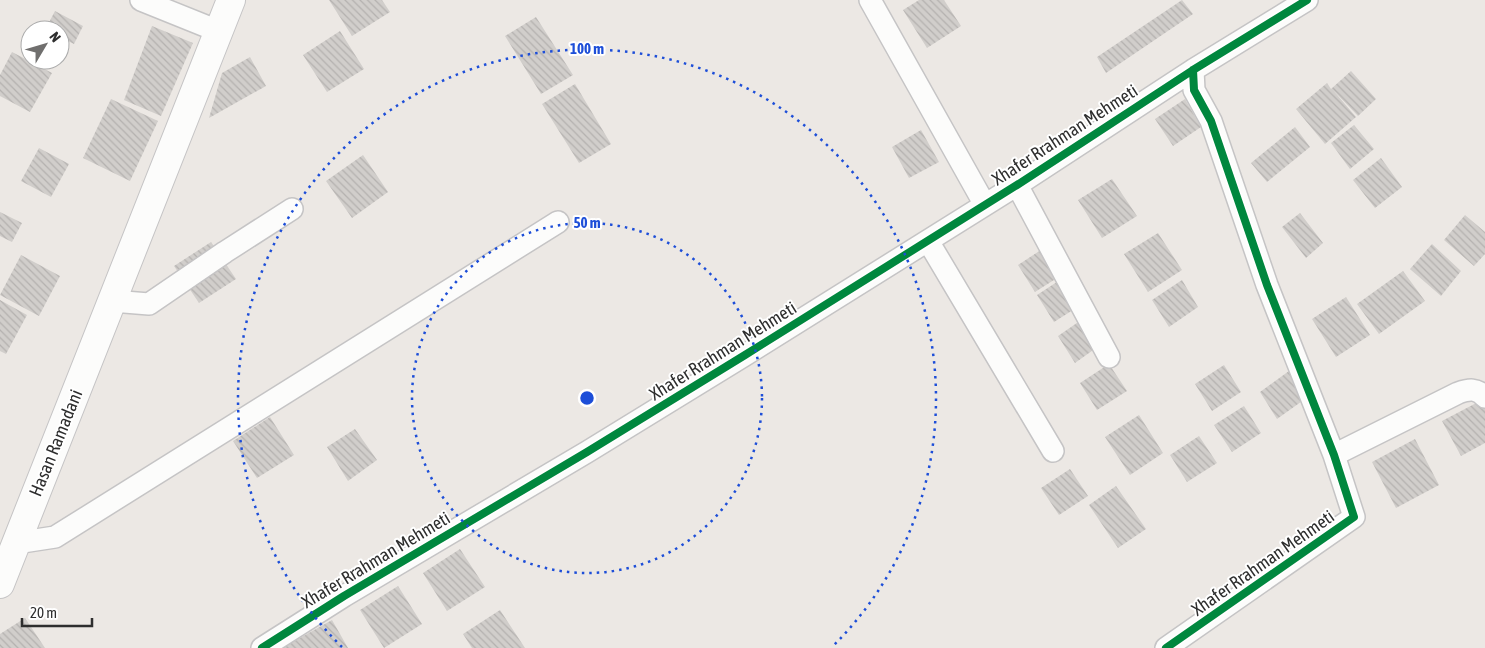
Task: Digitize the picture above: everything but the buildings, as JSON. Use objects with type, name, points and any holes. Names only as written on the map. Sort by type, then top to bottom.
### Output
[{"type":"main road","name":"Hasan Ramadani","points":[[0,584],[231,0]]},
{"type":"street","points":[[141,0],[218,31]]},
{"type":"street","points":[[870,0],[984,205]]},
{"type":"street","name":"Xhafer Rrahman Mehmeti","points":[[262,648],[344,596],[612,437],[928,241],[1193,70],[1307,0]]},
{"type":"street","name":"Xhafer Rrahman Mehmeti","points":[[1166,648],[1354,517],[1334,456],[1267,285],[1211,121],[1194,90],[1193,70]]},
{"type":"street","points":[[1017,185],[1110,357]]},
{"type":"street","points":[[112,301],[149,304],[292,209]]},
{"type":"street","points":[[16,543],[55,536],[558,222]]},
{"type":"street","points":[[928,241],[1052,451]]},
{"type":"street","points":[[1334,456],[1458,392],[1469,389],[1480,392],[1485,397]]},
{"type":"cycle path","points":[[262,648],[344,596],[587,452],[745,355],[1017,185],[1193,70],[1307,0]]},
{"type":"cycle path","points":[[1166,648],[1354,517],[1334,455],[1267,285],[1211,121],[1194,90],[1193,70]]}]
